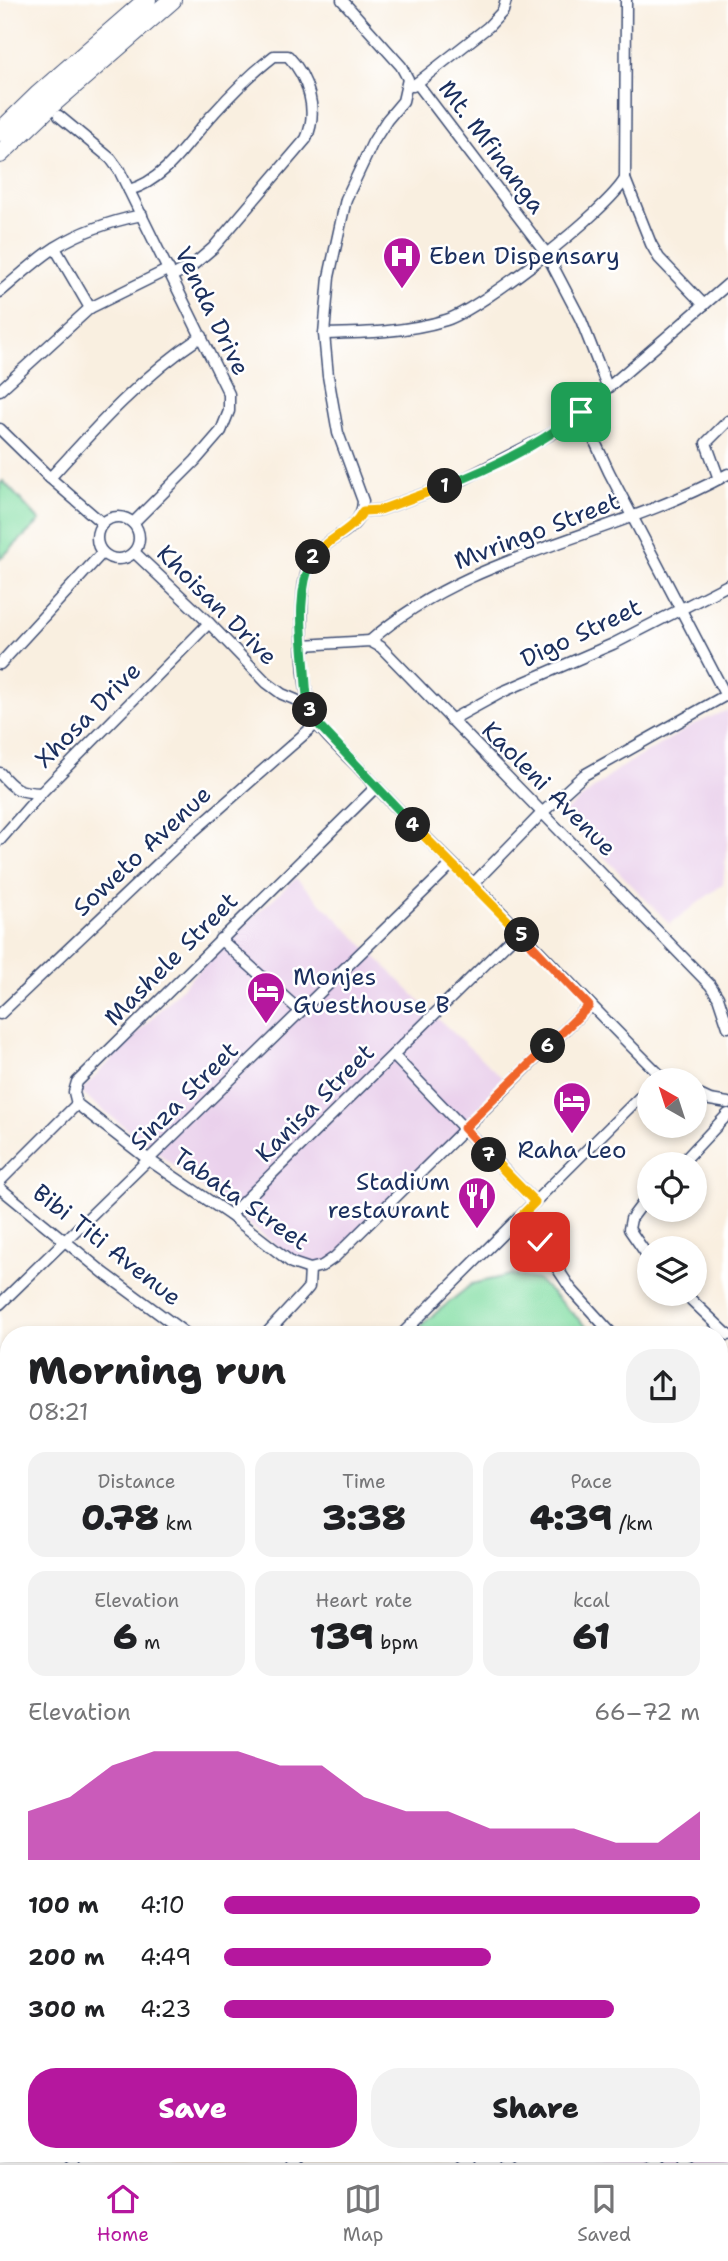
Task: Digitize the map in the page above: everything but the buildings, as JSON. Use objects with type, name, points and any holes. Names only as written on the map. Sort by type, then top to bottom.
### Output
[{"type":"highway","points":[[0,132],[39,94],[147,0]]},
{"type":"highway","points":[[0,155],[50,106],[172,0]]},
{"type":"street","points":[[342,0],[401,66],[408,79],[408,90],[373,142],[346,199],[329,277],[324,334],[327,376],[338,433],[363,502],[363,511],[352,527],[321,548],[310,564],[303,591],[303,645],[308,705],[317,723],[376,787],[651,1068]]},
{"type":"street","points":[[408,90],[488,27],[503,11],[506,0]]},
{"type":"street","points":[[626,0],[623,183],[655,251],[704,305]]},
{"type":"street","points":[[0,390],[90,308],[193,265],[212,248],[306,139],[311,117],[307,84],[302,73],[288,56],[274,56],[213,114],[162,172],[140,187],[130,190]]},
{"type":"street","name":"Mt. Mfinanga","points":[[417,83],[546,253],[581,320],[607,386]]},
{"type":"street","name":"Venda Drive","points":[[59,116],[111,159],[130,190],[229,394],[229,411],[221,431],[133,523]]},
{"type":"street","points":[[324,334],[411,328],[448,319],[474,307],[546,253],[610,199],[623,183]]},
{"type":"street","points":[[0,292],[55,248],[99,226],[142,215]]},
{"type":"street","points":[[55,248],[90,308]]},
{"type":"street","points":[[363,511],[380,510],[464,479],[559,430],[728,284]]},
{"type":"street","points":[[50,478],[93,429],[145,379],[167,359],[202,336]]},
{"type":"street","points":[[473,884],[543,812],[584,775],[727,695],[581,412]]},
{"type":"street","points":[[724,476],[706,443],[728,421]]},
{"type":"street","points":[[0,429],[50,478],[102,523]]},
{"type":"street","name":"Mvringo Street","points":[[370,641],[393,620],[442,591],[498,566],[633,516],[724,476]]},
{"type":"street","points":[[118,516],[133,523],[139,532],[134,552],[122,559],[108,557],[102,553],[96,540],[102,523],[118,516]]},
{"type":"street","name":"Khoisan Drive","points":[[134,552],[267,683],[282,694],[308,705]]},
{"type":"street","points":[[0,664],[102,553]]},
{"type":"street","name":"Digo Street","points":[[452,720],[502,692],[612,644],[728,585]]},
{"type":"street","name":"Xhosa Drive","points":[[0,840],[40,793],[209,623]]},
{"type":"street","points":[[303,645],[370,641]]},
{"type":"street","name":"Kaoleni Avenue","points":[[370,641],[381,647],[710,985],[718,997],[728,1027]]},
{"type":"street","name":"Soweto Avenue","points":[[0,1014],[180,843],[317,723]]},
{"type":"street","points":[[0,773],[10,785],[21,792],[40,793]]},
{"type":"street","name":"Mashele Street","points":[[77,1104],[74,1092],[77,1082],[376,787]]},
{"type":"street","name":"Sinza Street","points":[[0,1304],[452,864]]},
{"type":"street","name":"Kanisa Street","points":[[230,1215],[519,932]]},
{"type":"street","points":[[220,939],[300,1011]]},
{"type":"street","points":[[273,1326],[309,1287],[310,1269],[322,1266],[335,1257],[589,1006]]},
{"type":"street","points":[[393,1055],[535,1202]]},
{"type":"street","points":[[707,1099],[728,1103]]},
{"type":"street","points":[[410,1326],[637,1100]]},
{"type":"street","points":[[0,1181],[77,1104],[149,1160]]},
{"type":"street","points":[[693,1152],[728,1114]]},
{"type":"street","name":"Tabata Street","points":[[149,1160],[230,1215],[292,1263],[310,1269]]},
{"type":"street","name":"Bibi Titi Avenue","points":[[0,1188],[176,1326]]},
{"type":"street","points":[[637,1211],[631,1219],[629,1229],[637,1241]]},
{"type":"street","points":[[522,1215],[570,1289],[605,1326]]},
{"type":"street","points":[[698,1306],[719,1326]]},
{"type":"shaded area","points":[[728,710],[728,838],[723,884],[670,924],[562,814],[620,768],[695,724]]},
{"type":"shaded area","points":[[296,878],[434,1015],[509,1084],[315,1276],[80,1092],[228,940]]},
{"type":"shaded area","points":[[485,2162],[728,2162],[728,2163]]},
{"type":"green space","points":[[3,481],[40,521],[0,559],[0,484]]},
{"type":"green space","points":[[510,1275],[538,1280],[586,1326],[421,1326],[472,1284]]},
{"type":"place","name":"Eben Dispensary","points":[[402,290]]},
{"type":"place","name":"Monjes Guesthouse B","points":[[266,1025]]},
{"type":"place","name":"Raha Leo","points":[[572,1135]]},
{"type":"place","name":"Stadium restaurant","points":[[477,1230]]},
{"type":"route","points":[[540,1242],[522,1215],[535,1202],[464,1128],[589,1006],[317,723],[308,705],[302,611],[304,581],[314,555],[352,527],[363,511],[380,510],[464,479],[559,430],[581,412]]}]
